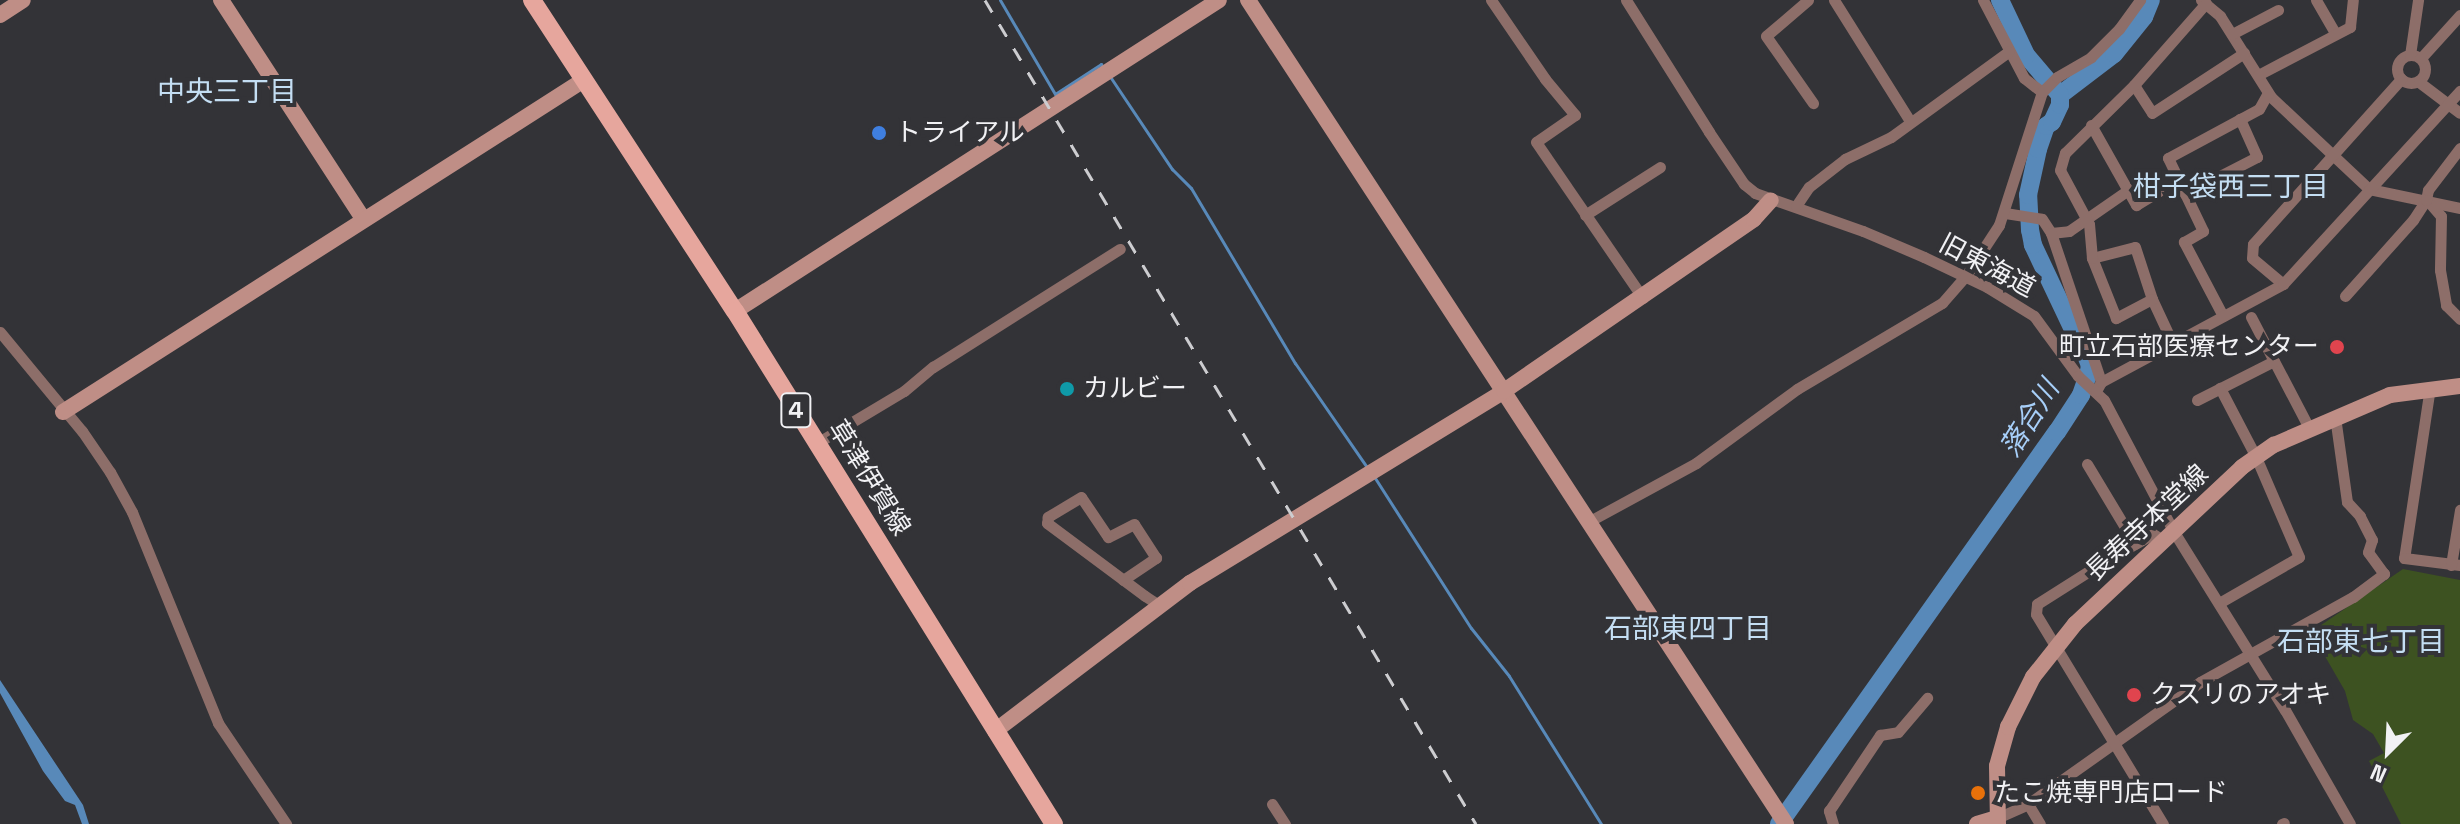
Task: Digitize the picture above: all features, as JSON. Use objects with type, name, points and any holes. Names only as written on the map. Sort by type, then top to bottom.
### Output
[{"type":"main road","name":"草津伊賀線","points":[[532,0],[735,311],[1054,824]]},
{"type":"street","points":[[0,15],[23,0]]},
{"type":"street","points":[[221,0],[363,219]]},
{"type":"street","points":[[735,311],[1219,0]]},
{"type":"street","points":[[1248,0],[1782,818]]},
{"type":"street","points":[[1491,0],[1545,79],[1575,115],[1536,142],[1643,298]]},
{"type":"street","name":"旧東海道","points":[[1626,0],[1744,184],[1771,200],[1863,231],[1965,277],[2034,316],[2078,376],[2096,387],[2115,420],[2169,537],[2219,603],[2350,824]]},
{"type":"street","points":[[1808,0],[1766,36],[1813,103]]},
{"type":"street","points":[[1834,0],[1910,121]]},
{"type":"street","points":[[1983,0],[2004,34],[2008,52],[2024,78],[2042,92]]},
{"type":"street","points":[[1588,522],[1696,463],[1797,389],[1942,303],[1965,277],[2005,213],[2042,92],[2057,77],[2091,57],[2119,29],[2140,0]]},
{"type":"street","points":[[2316,0],[2336,34]]},
{"type":"street","points":[[2258,75],[2350,27],[2353,0]]},
{"type":"street","points":[[2418,0],[2415,56],[2426,71],[2419,82],[2409,84],[2401,79],[2397,71],[2399,62],[2415,56],[2460,15]]},
{"type":"street","points":[[2152,299],[2116,318],[2092,258],[2087,221],[2060,170],[2065,153],[2134,85],[2203,2],[2232,34],[2268,93],[2369,189],[2460,208]]},
{"type":"street","points":[[2232,34],[2278,10]]},
{"type":"street","points":[[1796,206],[1809,187],[1845,159],[1891,137],[2008,52]]},
{"type":"street","points":[[2134,85],[2152,113],[2244,53]]},
{"type":"street","points":[[2283,284],[2252,258],[2253,244],[2401,79]]},
{"type":"street","points":[[63,412],[584,80]]},
{"type":"street","points":[[2419,82],[2460,113]]},
{"type":"street","points":[[2005,213],[2042,219],[2051,233],[2096,387],[2283,284],[2460,91]]},
{"type":"street","points":[[2223,316],[2184,242],[2203,231],[2168,158],[2259,109],[2268,93]]},
{"type":"street","points":[[2185,194],[2257,157],[2240,119]]},
{"type":"street","points":[[2091,125],[2136,205],[2158,192]]},
{"type":"street","points":[[2345,296],[2426,200],[2428,190],[2460,148]]},
{"type":"street","points":[[1585,215],[1660,167]]},
{"type":"street","points":[[2051,233],[2069,231],[2087,221],[2128,190]]},
{"type":"street","points":[[995,731],[1159,605],[1332,493],[1504,391],[1754,219],[1771,200]]},
{"type":"street","points":[[2426,200],[2441,216],[2440,270],[2446,305],[2460,319]]},
{"type":"street","points":[[2092,258],[2135,247],[2152,299],[2173,344]]},
{"type":"street","points":[[817,443],[1120,249]]},
{"type":"street","points":[[2251,317],[2309,428]]},
{"type":"street","points":[[0,332],[63,412],[82,431],[132,512],[218,723],[286,824]]},
{"type":"street","points":[[2197,400],[2274,361]]},
{"type":"street","name":"長寿寺本堂線","points":[[1997,821],[1997,766],[2018,702],[2054,648],[2169,537],[2256,457],[2309,428],[2390,395],[2430,387],[2460,386]]},
{"type":"street","points":[[2430,387],[2404,558],[2456,565],[2460,510]]},
{"type":"street","points":[[2219,603],[2299,557],[2256,457],[2220,388]]},
{"type":"street","points":[[1977,824],[1997,821],[2028,804],[2114,746],[2200,682],[2353,597],[2384,574],[2368,552],[2372,540],[2360,516],[2347,502],[2335,417]]},
{"type":"street","points":[[2087,464],[2135,544]]},
{"type":"street","points":[[1123,580],[1156,558],[1134,524],[1108,537],[1081,497],[1048,517],[1047,523],[1123,580],[1159,605]]},
{"type":"street","points":[[2163,824],[2036,614],[2037,604],[2135,544],[2153,534],[2169,537]]},
{"type":"street","points":[[1822,824],[1880,735],[1898,732],[1927,698]]},
{"type":"street","points":[[1272,804],[1285,824]]},
{"type":"street","points":[[2028,804],[2040,824]]},
{"type":"street","points":[[1829,811],[1833,824]]},
{"type":"green space","points":[[2403,569],[2460,580],[2460,824],[2401,824],[2369,761],[2384,753],[2373,734],[2353,720],[2345,691],[2311,632]]},
{"type":"water","points":[[0,680],[83,805],[89,824],[82,824],[75,805],[65,801],[43,771],[0,693]]},
{"type":"waterway","points":[[1000,0],[1055,94],[1101,64],[1104,69]]},
{"type":"waterway","name":"落合川","points":[[1779,824],[2057,432],[2081,395],[2088,375],[2090,366],[2081,341],[2033,245],[2030,230],[2028,195],[2038,149],[2046,126],[2052,122],[2060,105],[2060,95],[2026,55],[2000,0]]},
{"type":"waterway","points":[[2060,95],[2114,54],[2144,17],[2151,0]]},
{"type":"waterway","points":[[1111,78],[1172,169],[1191,188],[1295,363],[1368,469]]},
{"type":"waterway","points":[[1375,478],[1471,628],[1509,676],[1601,824]]},
{"type":"railway","points":[[985,0],[1476,824]]},
{"type":"place","name":"トライアル","points":[[879,133]]},
{"type":"place","name":"町立石部医療センター","points":[[2337,347]]},
{"type":"place","name":"カルビー","points":[[1067,389]]},
{"type":"place","name":"クスリのアオキ","points":[[2134,695]]},
{"type":"place","name":"たこ焼専門店ロード","points":[[1978,793]]},
{"type":"district","name":"中央三丁目","points":[[227,91]]},
{"type":"district","name":"柑子袋西三丁目","points":[[2231,186]]},
{"type":"district","name":"石部東四丁目","points":[[1688,628]]},
{"type":"district","name":"石部東七丁目","points":[[2361,641]]}]
